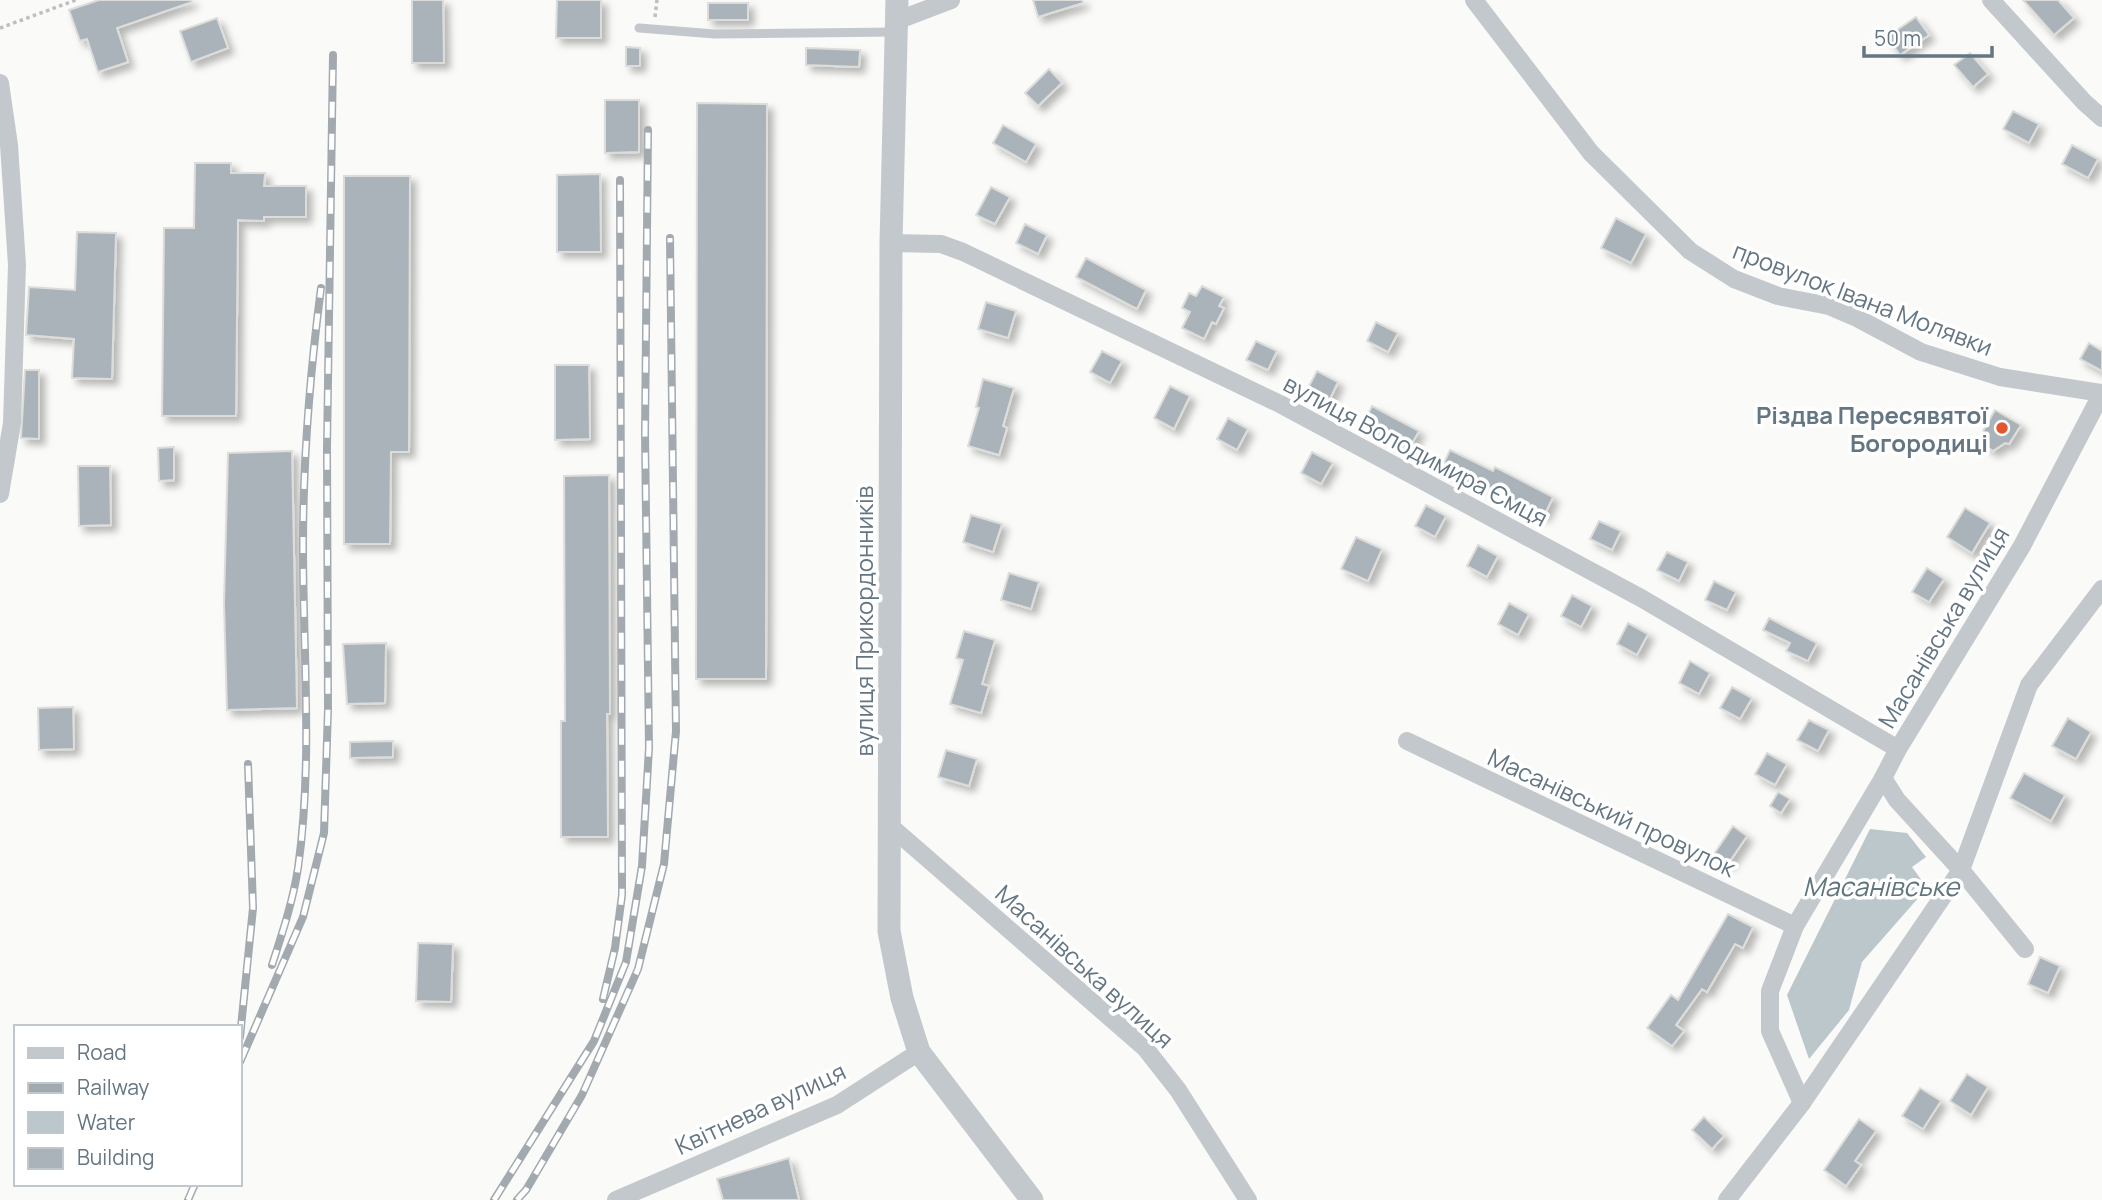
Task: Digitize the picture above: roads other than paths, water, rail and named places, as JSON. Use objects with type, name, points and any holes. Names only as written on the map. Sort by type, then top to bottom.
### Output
[{"type":"street","points":[[896,18],[951,0]]},
{"type":"street","name":"провулок Івана Молявки","points":[[1474,0],[1591,153],[1690,251],[1734,279],[1778,296],[1829,306],[1921,352],[2000,377],[2102,393]]},
{"type":"street","points":[[1991,0],[2084,102],[2102,118]]},
{"type":"street","name":"вулиця Прикордонників","points":[[896,18],[891,243],[889,931],[902,998],[919,1052],[1032,1200]]},
{"type":"street","points":[[0,83],[9,145],[17,265],[12,423],[0,494]]},
{"type":"street","name":"вулиця Володимира Ємця","points":[[891,243],[941,244],[964,252],[1280,404],[1642,598],[1898,749]]},
{"type":"street","name":"Масанівська вулиця","points":[[1802,1103],[1770,1031],[1770,991],[1795,926],[1898,749],[2022,546],[2102,393]]},
{"type":"street","points":[[1727,1200],[1802,1103],[1961,870],[2029,685],[2102,589]]},
{"type":"street","name":"Масанівський провулок","points":[[1407,741],[1795,926]]},
{"type":"street","points":[[1883,778],[1897,800],[1961,870],[2025,949]]},
{"type":"street","name":"Масанівська вулиця","points":[[889,825],[1145,1048],[1178,1090],[1248,1200]]},
{"type":"street","name":"Квітнева вулиця","points":[[619,1199],[837,1105],[919,1052]]},
{"type":"lane","points":[[639,28],[715,34],[896,18]]},
{"type":"water","name":"Масанівське","points":[[1870,829],[1907,833],[1926,857],[1912,867],[1927,888],[1862,962],[1849,1010],[1809,1059],[1787,995]]},
{"type":"railway","points":[[242,1057],[303,917],[324,833],[328,709],[327,448],[333,55]]},
{"type":"railway","points":[[494,1200],[594,1041],[626,962],[642,866],[649,748],[645,434],[648,130]]},
{"type":"railway","points":[[603,999],[615,948],[622,895],[620,180]]},
{"type":"railway","points":[[517,1200],[526,1190],[582,1095],[638,969],[664,864],[676,731],[670,238]]},
{"type":"railway","points":[[272,965],[293,893],[303,828],[306,748],[304,481],[310,384],[321,288]]},
{"type":"railway","points":[[241,1025],[253,908],[248,764]]},
{"type":"railway","points":[[188,1200],[194,1186]]},
{"type":"place","name":"Різдва Пересявятої Богородиці","points":[[2002,428]]}]
